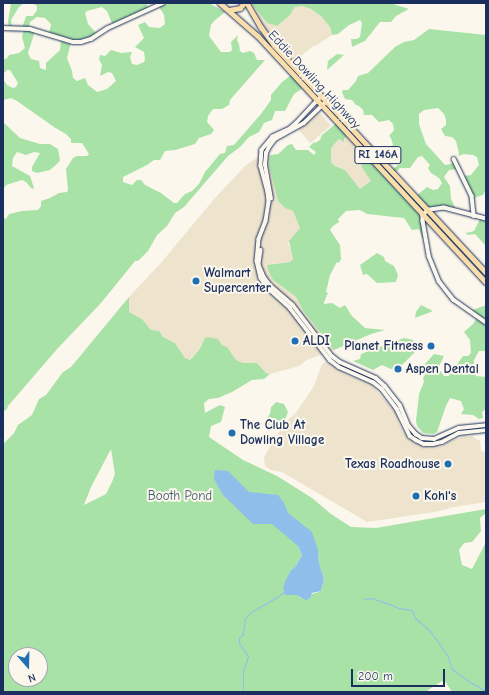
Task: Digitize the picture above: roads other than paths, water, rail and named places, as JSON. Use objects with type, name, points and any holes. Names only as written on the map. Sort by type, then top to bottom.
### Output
[{"type":"main road","name":"Eddie Dowling Highway","points":[[220,3],[255,33],[486,282]]},
{"type":"main road","points":[[229,10],[240,8],[244,3]]},
{"type":"main road","name":"Eddie Dowling Highway","points":[[247,3],[270,40],[486,272]]},
{"type":"street","points":[[3,28],[30,30],[73,42],[81,42],[91,39],[108,28],[163,3]]},
{"type":"street","points":[[322,96],[298,125],[273,137],[262,150],[261,166],[269,202],[266,221],[259,240],[257,261],[262,278],[267,287],[290,308],[330,360],[338,367],[373,382],[382,388],[397,409],[410,436],[424,444],[433,444],[442,442],[459,433],[486,430]]},
{"type":"street","points":[[327,101],[298,125],[275,139],[266,153],[265,165],[271,191],[271,208],[261,240],[259,265],[264,277],[270,285],[293,306],[332,356],[340,362],[376,378],[385,386],[400,405],[409,426],[416,434],[422,438],[434,439],[460,428],[486,425]]},
{"type":"street","points":[[454,159],[472,196],[474,216]]},
{"type":"street","points":[[486,219],[444,208],[429,210],[423,215],[432,267],[439,281],[458,303],[486,322]]},
{"type":"water","name":"Booth Pond","points":[[215,470],[228,471],[249,492],[278,495],[284,503],[288,513],[312,532],[318,550],[319,563],[324,579],[321,591],[312,593],[310,598],[306,600],[296,595],[285,595],[283,589],[285,582],[291,570],[296,566],[302,555],[298,546],[272,524],[253,524],[223,495],[214,479]]},
{"type":"waterway","points":[[280,595],[284,592]]},
{"type":"waterway","points":[[247,659],[248,656],[239,643],[239,638],[243,634],[245,618],[251,612],[279,596]]},
{"type":"waterway","points":[[364,599],[372,598],[399,608],[412,610],[415,618],[430,631],[438,642],[448,657],[452,669],[486,691]]},
{"type":"waterway","points":[[243,692],[243,670],[247,660]]},
{"type":"place","name":"Walmart Supercenter","points":[[196,281]]},
{"type":"place","name":"ALDI","points":[[295,341]]},
{"type":"place","name":"Planet Fitness","points":[[431,346]]},
{"type":"place","name":"Aspen Dental","points":[[398,369]]},
{"type":"place","name":"The Club At Dowling Village","points":[[232,433]]},
{"type":"place","name":"Texas Roadhouse","points":[[448,464]]},
{"type":"place","name":"Kohl's","points":[[416,496]]}]
